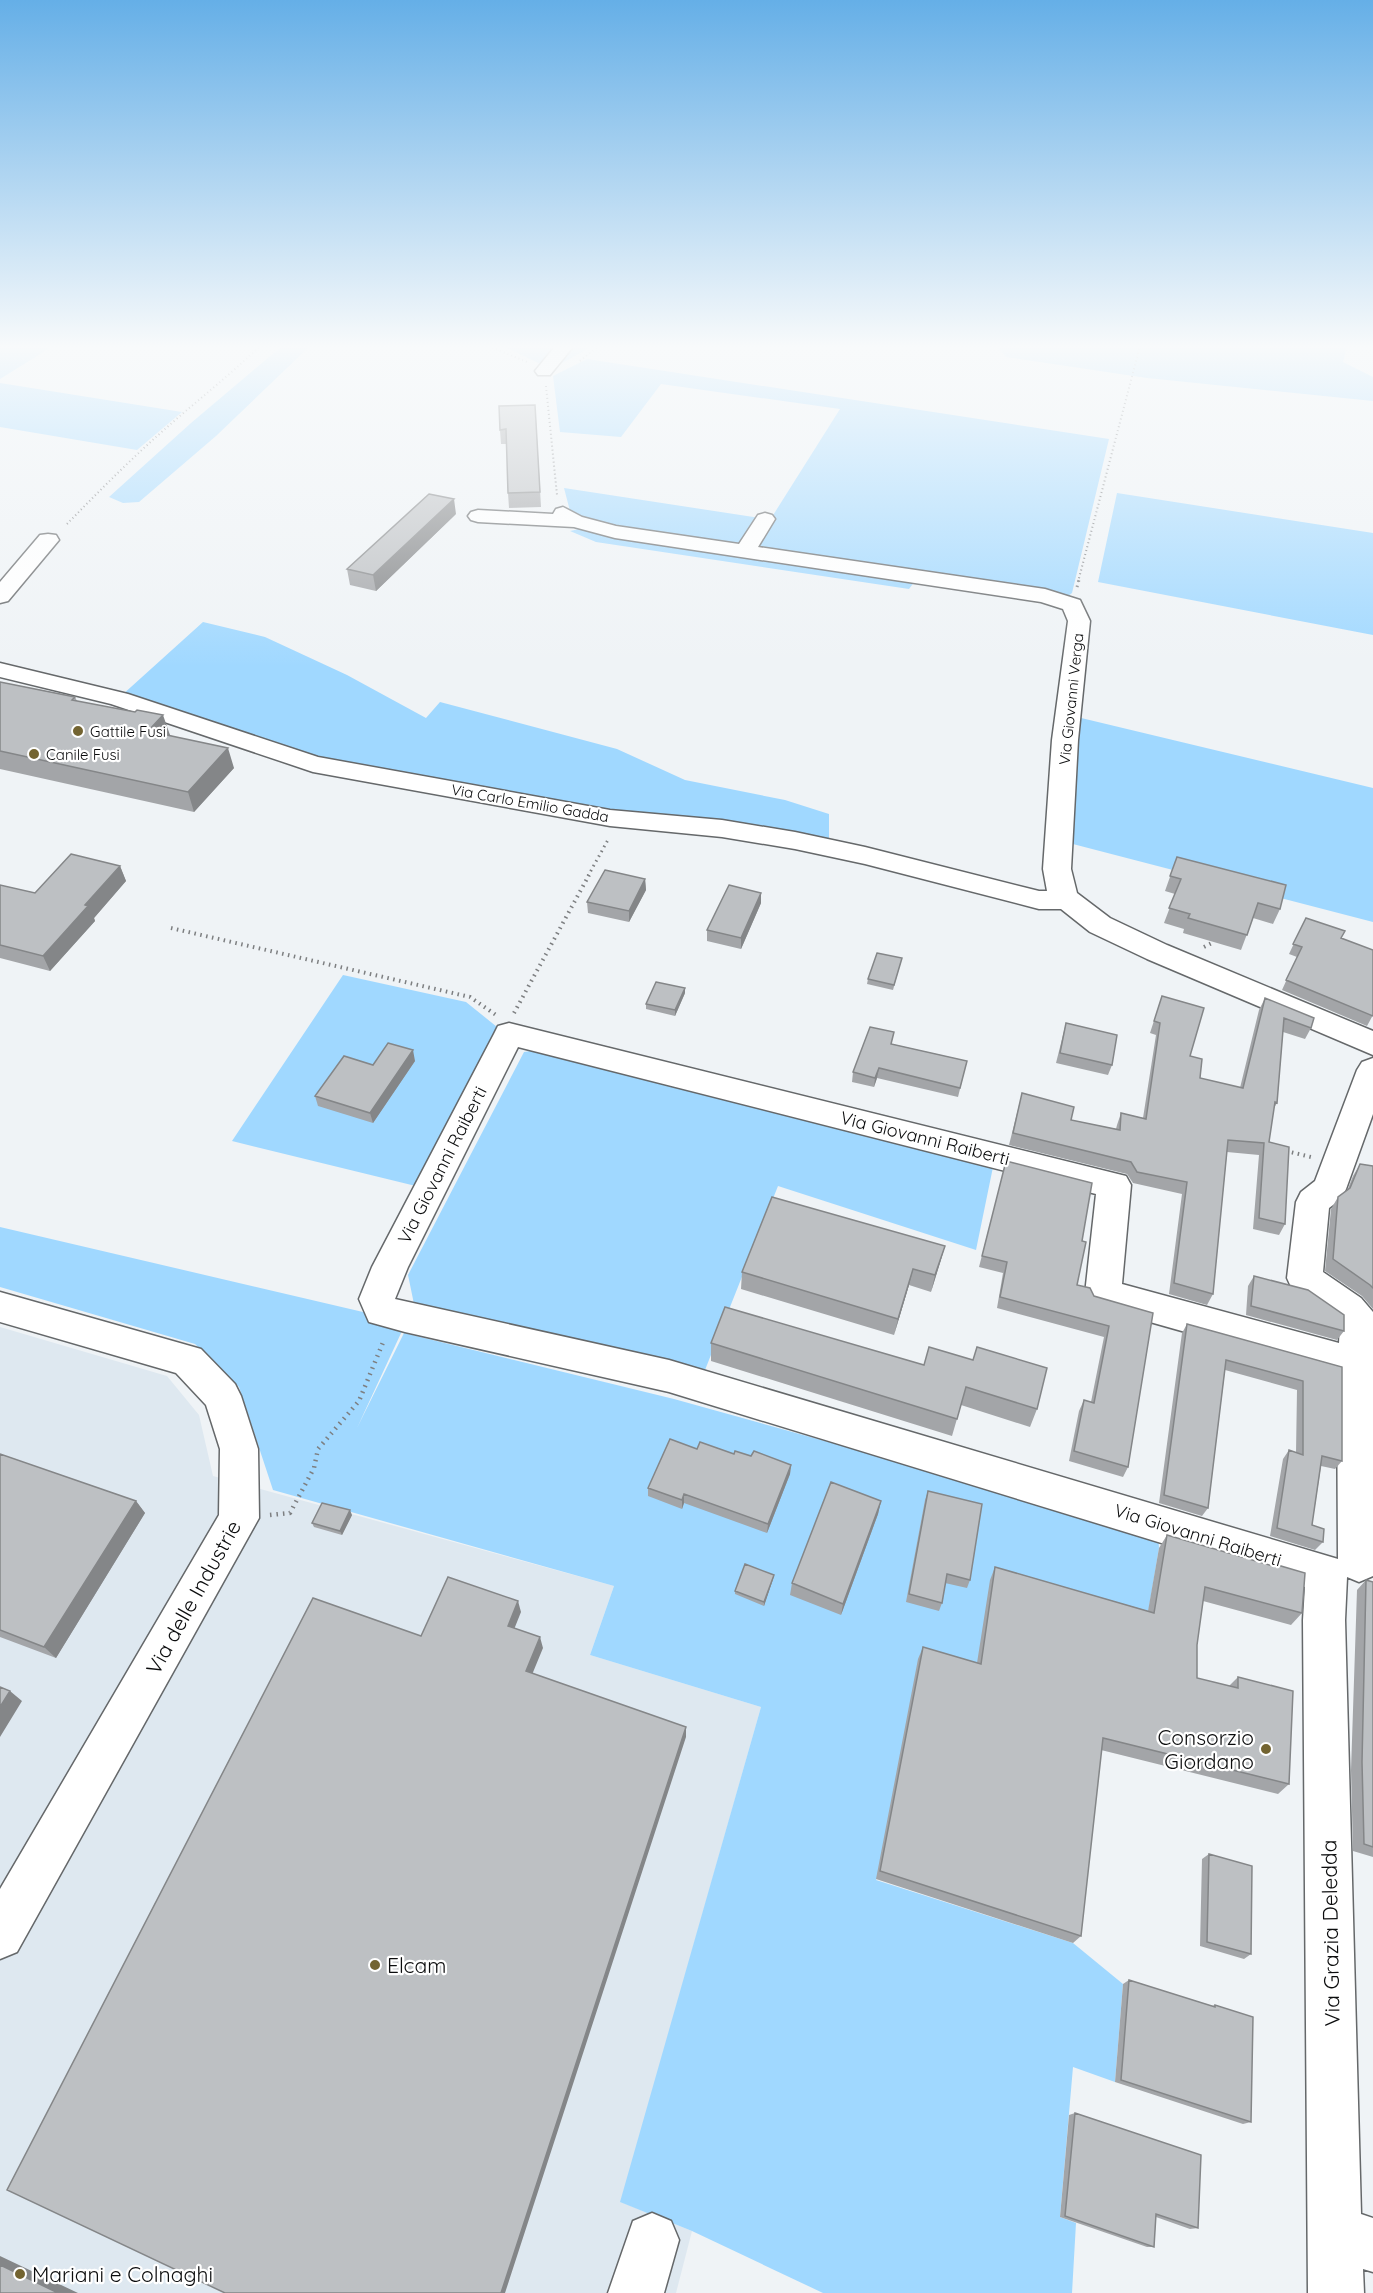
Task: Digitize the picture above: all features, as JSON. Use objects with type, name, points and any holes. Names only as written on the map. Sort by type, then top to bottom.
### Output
[{"type":"street","points":[[478,516],[569,517],[615,532],[1045,596],[1072,605]]},
{"type":"street","points":[[745,551],[765,519]]},
{"type":"street","points":[[0,596],[55,536]]},
{"type":"street","name":"Via Giovanni Verga","points":[[1067,900],[1061,890],[1057,869],[1065,740],[1079,621],[1072,605]]},
{"type":"street","name":"Via Carlo Emilio Gadda","points":[[0,670],[119,699],[313,764],[620,819],[758,833],[830,847],[1039,900],[1067,900]]},
{"type":"street","points":[[1067,900],[1080,912],[1125,938],[1373,1044]]},
{"type":"street","name":"Via Giovanni Raiberti","points":[[1353,1567],[669,1376],[382,1311],[377,1299],[390,1267],[509,1029],[1114,1185],[1103,1294],[1356,1364]]},
{"type":"street","points":[[1340,1164],[1373,1070]]},
{"type":"street","name":"Via Grazia Deledda","points":[[1336,2293],[1354,2238],[1324,1620],[1353,1567],[1358,1319],[1305,1278],[1313,1202],[1329,1189],[1340,1164]]},
{"type":"street","name":"Via delle Industrie","points":[[0,1307],[188,1360],[222,1396],[238,1449],[240,1518],[0,1935]]},
{"type":"street","points":[[636,2293],[652,2240]]},
{"type":"path","points":[[55,536],[139,453]]},
{"type":"path","points":[[552,453],[556,489],[569,517]]},
{"type":"path","points":[[1072,605],[1112,453]]},
{"type":"path","points":[[171,928],[470,997],[509,1029],[620,819]]},
{"type":"path","points":[[1277,1150],[1340,1164]]},
{"type":"path","points":[[240,1518],[290,1513],[314,1468],[318,1449],[359,1401],[382,1342],[405,1317]]},
{"type":"shaded area","points":[[158,453],[196,453],[139,502],[123,503],[109,497]]},
{"type":"shaded area","points":[[812,453],[1106,453],[1072,593],[1068,596],[753,547]]},
{"type":"shaded area","points":[[564,488],[760,518],[743,545],[653,534],[604,524],[570,511]]},
{"type":"shaded area","points":[[1117,493],[1373,533],[1373,635],[1098,582]]},
{"type":"shaded area","points":[[579,529],[915,581],[909,589],[596,542],[570,531]]},
{"type":"shaded area","points":[[203,622],[265,637],[347,675],[426,718],[440,702],[617,749],[685,780],[785,800],[829,814],[829,839],[616,813],[311,758],[121,696]]},
{"type":"shaded area","points":[[1077,717],[1373,788],[1373,922],[1069,843]]},
{"type":"shaded area","points":[[343,975],[466,1002],[512,1039],[428,1189],[232,1141]]},
{"type":"shaded area","points":[[538,1050],[993,1167],[976,1250],[778,1186],[705,1370],[414,1304],[408,1275],[524,1052]]},
{"type":"shaded area","points":[[0,1227],[363,1312],[402,1331],[357,1428],[404,1333],[674,1399],[1158,1534],[1159,1548],[1146,1625],[976,1676],[876,1880],[1073,1943],[1123,1984],[1115,2082],[1073,2067],[1060,2217],[1076,2223],[1072,2293],[823,2293],[692,2231],[620,2202],[761,1707],[590,1655],[614,1586],[273,1490],[239,1387],[195,1344],[0,1287]]},
{"type":"shaded area","points":[[0,1327],[167,1376],[199,1415],[213,1476],[614,1586],[590,1655],[761,1707],[621,2202],[692,2231],[676,2293],[0,2293]]},
{"type":"building","points":[[507,453],[538,453],[540,492],[508,493]]},
{"type":"building","points":[[429,494],[454,499],[373,575],[347,569]]},
{"type":"building","points":[[0,682],[75,697],[72,700],[163,715],[148,731],[228,748],[188,792],[0,751]]},
{"type":"building","points":[[71,854],[120,866],[43,956],[0,945],[0,885],[35,893]]},
{"type":"building","points":[[1177,857],[1286,885],[1280,909],[1258,903],[1247,935],[1188,918],[1190,914],[1169,908],[1181,879],[1170,876]]},
{"type":"building","points":[[605,870],[645,879],[629,911],[587,902]]},
{"type":"building","points":[[729,885],[761,893],[741,938],[707,930]]},
{"type":"building","points":[[1306,918],[1345,931],[1341,938],[1373,950],[1373,1016],[1286,980],[1302,947],[1293,944]]},
{"type":"building","points":[[877,953],[902,958],[894,985],[868,979]]},
{"type":"building","points":[[656,982],[685,988],[675,1010],[646,1004]]},
{"type":"building","points":[[1162,996],[1204,1008],[1190,1056],[1202,1059],[1200,1078],[1243,1088],[1265,998],[1314,1018],[1311,1028],[1284,1018],[1277,1103],[1275,1102],[1269,1142],[1289,1147],[1285,1224],[1259,1218],[1264,1143],[1228,1140],[1213,1294],[1174,1283],[1187,1182],[1137,1172],[1131,1162],[1013,1133],[1022,1093],[1074,1107],[1071,1120],[1120,1130],[1121,1113],[1146,1119],[1160,1023],[1154,1021]]},
{"type":"building","points":[[1066,1023],[1117,1035],[1112,1065],[1060,1053]]},
{"type":"building","points":[[870,1027],[894,1032],[891,1044],[967,1061],[960,1088],[879,1068],[875,1078],[853,1072]]},
{"type":"building","points":[[388,1043],[413,1050],[370,1113],[315,1096],[344,1056],[373,1065]]},
{"type":"building","points":[[1006,1161],[1092,1183],[1082,1241],[1086,1242],[1077,1285],[1090,1288],[1094,1296],[1153,1313],[1128,1467],[1074,1451],[1084,1400],[1094,1403],[1109,1326],[1000,1297],[1007,1262],[982,1256]]},
{"type":"building","points":[[1360,1164],[1373,1166],[1373,1288],[1333,1259],[1338,1197],[1350,1188]]},
{"type":"building","points":[[772,1197],[945,1246],[935,1275],[913,1269],[898,1319],[742,1272]]},
{"type":"building","points":[[1254,1276],[1308,1290],[1344,1315],[1344,1331],[1251,1306]]},
{"type":"building","points":[[725,1307],[924,1365],[929,1347],[973,1360],[977,1347],[1047,1368],[1037,1409],[966,1387],[957,1419],[711,1343]]},
{"type":"building","points":[[1187,1324],[1342,1367],[1342,1461],[1322,1456],[1312,1525],[1324,1529],[1323,1542],[1277,1528],[1289,1450],[1303,1455],[1303,1381],[1226,1360],[1208,1508],[1164,1495]]},
{"type":"building","points":[[670,1439],[697,1449],[700,1442],[734,1454],[735,1451],[751,1456],[754,1451],[791,1465],[768,1524],[684,1494],[682,1500],[648,1488]]},
{"type":"building","points":[[0,1454],[136,1501],[44,1647],[0,1630]]},
{"type":"building","points":[[831,1482],[881,1501],[843,1604],[792,1583]]},
{"type":"building","points":[[928,1491],[982,1504],[970,1580],[947,1574],[942,1603],[909,1594]]},
{"type":"building","points":[[322,1503],[350,1510],[340,1531],[312,1523]]},
{"type":"building","points":[[1167,1535],[1305,1573],[1302,1613],[1205,1587],[1197,1645],[1197,1678],[1238,1688],[1238,1677],[1293,1691],[1289,1784],[1103,1738],[1081,1936],[880,1871],[923,1647],[981,1664],[995,1567],[1154,1613]]},
{"type":"building","points":[[745,1564],[774,1575],[764,1602],[735,1591]]},
{"type":"building","name":"Elcam","points":[[448,1577],[518,1601],[508,1626],[540,1637],[526,1671],[686,1727],[501,2293],[225,2293],[7,2190],[313,1598],[421,1636]]},
{"type":"building","points":[[1366,1580],[1373,1582],[1373,1847],[1364,1844],[1362,1762]]},
{"type":"building","points":[[0,1687],[10,1691],[0,1707]]},
{"type":"building","points":[[1209,1854],[1252,1866],[1251,1954],[1207,1942]]},
{"type":"building","points":[[1129,1980],[1253,2017],[1251,2122],[1121,2080]]},
{"type":"building","points":[[1075,2113],[1201,2155],[1198,2228],[1156,2214],[1154,2247],[1065,2216]]},
{"type":"building","points":[[0,2265],[58,2293],[0,2293]]},
{"type":"place","name":"Gattile Fusi","points":[[78,731]]},
{"type":"place","name":"Canile Fusi","points":[[34,754]]},
{"type":"place","name":"Consorzio Giordano","points":[[1266,1749]]},
{"type":"place","name":"Elcam","points":[[375,1965]]},
{"type":"place","name":"Mariani e Colnaghi","points":[[20,2274]]}]
